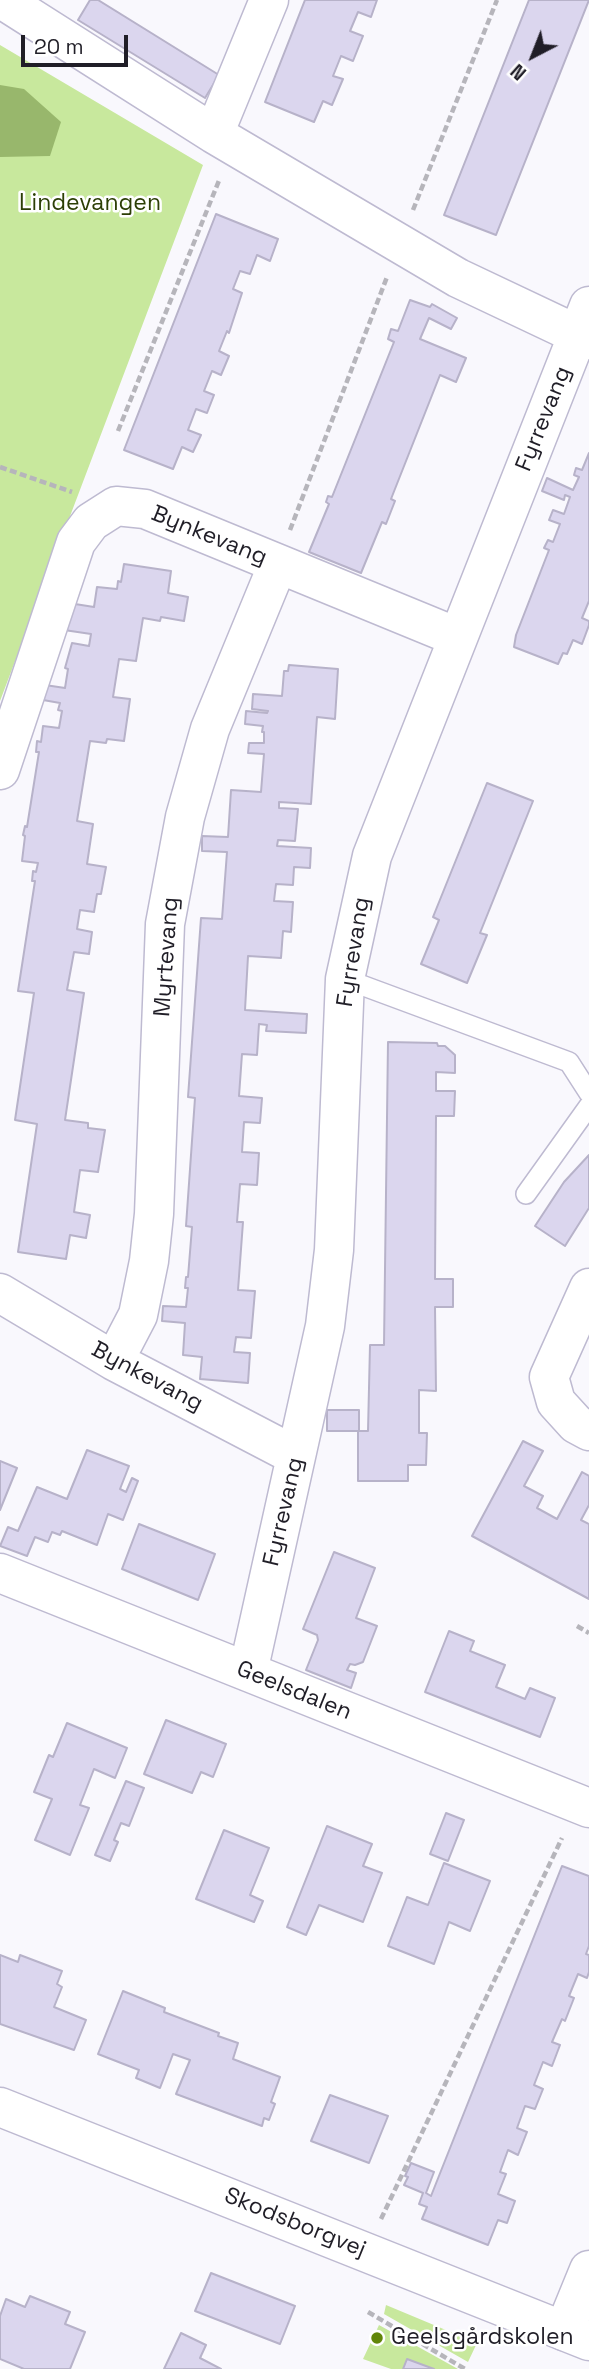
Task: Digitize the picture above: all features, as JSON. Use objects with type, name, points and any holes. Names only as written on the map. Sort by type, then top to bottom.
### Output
[{"type":"street","points":[[2,0],[224,140],[458,278],[585,327]]},
{"type":"street","points":[[224,140],[269,0]]},
{"type":"street","name":"Fyrrevang","points":[[248,1672],[325,1326],[334,1250],[345,979],[372,856],[457,637],[585,327]]},
{"type":"street","points":[[0,770],[76,542],[91,522],[116,506]]},
{"type":"street","name":"Bynkevang","points":[[116,506],[145,509],[457,637]]},
{"type":"street","name":"Myrtevang","points":[[114,1360],[138,1315],[149,1261],[154,1214],[165,924],[185,817],[210,729],[278,564]]},
{"type":"street","points":[[589,1287],[549,1377],[556,1402],[576,1424],[589,1431]]},
{"type":"street","name":"Bynkevang","points":[[0,1293],[114,1360],[296,1456]]},
{"type":"street","name":"Geelsdalen","points":[[0,1573],[583,1806]]},
{"type":"street","name":"Skodsborgvej","points":[[0,2107],[577,2337]]},
{"type":"street","points":[[577,2337],[589,2270]]},
{"type":"lane","points":[[345,979],[569,1062],[589,1093]]},
{"type":"lane","points":[[526,1194],[589,1106]]},
{"type":"path","points":[[118,431],[224,140]]},
{"type":"path","points":[[0,467],[116,506]]},
{"type":"path","points":[[576,1626],[589,1633]]},
{"type":"path","points":[[366,2252],[583,1806]]},
{"type":"path","points":[[368,2312],[465,2369]]},
{"type":"green space","name":"Lindevangen","points":[[0,45],[203,165],[0,701]]},
{"type":"green space","points":[[386,2305],[477,2343],[468,2362],[384,2314]]},
{"type":"green space","points":[[379,2325],[458,2369],[434,2369],[407,2359],[403,2369],[391,2369],[363,2359]]},
{"type":"shaded area","points":[[0,85],[24,89],[61,122],[50,156],[0,157]]},
{"type":"building","points":[[90,0],[98,0],[219,75],[205,98],[78,20]]},
{"type":"building","points":[[305,0],[377,0],[371,17],[358,12],[350,31],[363,36],[353,61],[341,56],[333,76],[343,79],[332,105],[323,101],[314,122],[265,102]]},
{"type":"building","points":[[529,0],[589,0],[496,235],[444,215]]},
{"type":"building","points":[[216,214],[278,239],[270,261],[257,255],[250,274],[240,271],[233,289],[242,293],[229,333],[227,331],[219,351],[229,356],[221,375],[212,371],[204,391],[214,395],[207,413],[196,409],[188,430],[201,435],[193,452],[182,447],[173,469],[124,450]]},
{"type":"building","points":[[410,300],[430,307],[432,304],[457,318],[451,329],[429,318],[420,339],[466,358],[456,382],[440,375],[391,499],[395,501],[386,524],[382,522],[361,573],[309,552],[329,504],[326,502],[328,496],[332,497],[394,342],[388,339],[391,329],[398,331]]},
{"type":"building","points":[[589,453],[589,601],[582,618],[589,621],[589,625],[582,644],[573,640],[567,654],[563,653],[558,664],[514,647],[516,635],[549,550],[544,548],[548,540],[553,542],[560,524],[549,520],[553,510],[564,514],[570,497],[565,495],[564,500],[542,491],[547,478],[573,490],[579,477],[574,475],[576,468],[582,470]]},
{"type":"building","points":[[124,564],[171,571],[168,593],[188,597],[184,621],[161,617],[160,621],[143,618],[136,661],[119,659],[113,697],[130,699],[124,741],[90,741],[77,821],[93,824],[87,864],[106,867],[101,894],[97,894],[94,912],[80,910],[77,929],[92,932],[89,954],[74,952],[67,990],[84,993],[65,1120],[88,1123],[88,1128],[105,1130],[98,1172],[80,1170],[74,1212],[90,1215],[86,1238],[70,1235],[66,1259],[18,1252],[37,1124],[15,1120],[34,993],[18,991],[35,881],[32,881],[33,871],[36,872],[38,863],[22,861],[23,835],[25,826],[27,827],[39,752],[36,752],[37,741],[41,742],[43,726],[59,728],[62,711],[58,710],[60,703],[43,700],[45,685],[65,688],[68,669],[65,668],[72,643],[89,646],[91,634],[64,630],[75,604],[94,607],[97,587],[117,589]]},
{"type":"building","points":[[289,665],[338,669],[335,719],[317,717],[311,804],[279,802],[279,808],[298,809],[295,841],[278,840],[277,846],[311,848],[310,868],[294,867],[293,885],[276,884],[274,901],[293,902],[291,932],[283,931],[281,958],[248,956],[245,1010],[307,1014],[306,1033],[266,1031],[267,1025],[259,1024],[257,1055],[242,1054],[239,1096],[262,1098],[260,1123],[244,1122],[242,1152],[259,1153],[257,1185],[240,1184],[237,1222],[243,1222],[238,1290],[255,1291],[251,1338],[236,1337],[234,1352],[250,1353],[248,1383],[200,1379],[202,1357],[183,1355],[185,1323],[162,1321],[163,1306],[186,1307],[188,1288],[185,1288],[192,1227],[186,1226],[195,1098],[188,1097],[201,918],[222,919],[227,852],[202,851],[202,836],[228,837],[231,790],[261,792],[264,754],[248,753],[249,743],[264,743],[263,726],[245,724],[246,711],[267,713],[268,711],[252,709],[253,694],[282,696],[284,671],[288,671]]},
{"type":"building","points":[[487,783],[533,801],[480,933],[487,935],[467,983],[421,964],[439,920],[433,917]]},
{"type":"building","points":[[388,1042],[437,1043],[455,1055],[455,1073],[436,1072],[436,1091],[455,1091],[454,1116],[436,1116],[435,1279],[453,1279],[453,1307],[435,1307],[436,1391],[419,1390],[419,1433],[427,1433],[426,1465],[408,1465],[408,1481],[358,1481],[358,1431],[327,1431],[327,1410],[359,1410],[359,1431],[368,1431],[370,1345],[384,1345]]},
{"type":"building","points":[[589,1155],[589,1208],[565,1246],[535,1226],[564,1182]]},
{"type":"building","points":[[523,1441],[543,1451],[524,1486],[543,1496],[537,1508],[557,1519],[582,1472],[589,1476],[589,1505],[581,1520],[589,1524],[589,1599],[472,1536]]},
{"type":"building","points":[[87,1450],[129,1466],[120,1489],[126,1492],[132,1478],[138,1481],[123,1520],[108,1514],[97,1545],[62,1531],[60,1535],[52,1532],[48,1542],[35,1537],[27,1556],[0,1546],[8,1527],[18,1531],[37,1487],[67,1499]]},
{"type":"building","points":[[0,1461],[17,1468],[0,1510]]},
{"type":"building","points":[[139,1524],[215,1554],[198,1600],[122,1569]]},
{"type":"building","points":[[334,1552],[375,1568],[356,1618],[377,1626],[363,1662],[350,1664],[347,1670],[356,1673],[351,1688],[306,1670],[318,1640],[317,1635],[303,1629]]},
{"type":"building","points":[[449,1631],[474,1641],[470,1651],[505,1665],[496,1687],[525,1699],[530,1688],[555,1698],[540,1737],[425,1692]]},
{"type":"building","points":[[166,1720],[226,1744],[213,1777],[201,1772],[192,1793],[144,1774]]},
{"type":"building","points":[[67,1723],[127,1748],[115,1778],[94,1769],[80,1805],[89,1808],[70,1855],[35,1840],[52,1799],[34,1792],[49,1755],[53,1757]]},
{"type":"building","points":[[126,1781],[144,1788],[129,1826],[121,1823],[114,1840],[118,1842],[110,1861],[95,1855]]},
{"type":"building","points":[[446,1813],[464,1820],[448,1861],[430,1854]]},
{"type":"building","points":[[327,1826],[372,1844],[363,1866],[382,1873],[363,1922],[319,1905],[306,1935],[287,1927]]},
{"type":"building","points":[[224,1830],[269,1848],[250,1895],[263,1901],[254,1922],[196,1899]]},
{"type":"building","points":[[444,1863],[490,1881],[470,1931],[449,1922],[434,1964],[388,1946],[407,1897],[428,1905]]},
{"type":"building","points":[[562,1866],[589,1876],[589,1946],[586,1954],[589,1955],[589,1972],[587,1978],[578,1974],[569,1996],[574,1998],[565,2021],[562,2019],[552,2042],[560,2045],[552,2066],[543,2062],[534,2085],[543,2089],[535,2109],[525,2106],[517,2128],[527,2132],[518,2155],[508,2150],[500,2172],[506,2174],[498,2194],[515,2201],[507,2223],[498,2220],[488,2245],[422,2219],[427,2207],[419,2204],[423,2193],[404,2185],[408,2177],[405,2176],[411,2163],[434,2172],[426,2193],[431,2196]]},
{"type":"building","points":[[0,1955],[18,1962],[20,1955],[62,1971],[57,1984],[62,1987],[54,2007],[86,2020],[74,2050],[0,2024]]},
{"type":"building","points":[[123,1991],[165,2008],[164,2012],[238,2043],[233,2059],[280,2077],[271,2102],[275,2104],[269,2120],[264,2118],[262,2126],[176,2094],[190,2060],[173,2054],[160,2088],[136,2078],[139,2070],[98,2054]]},
{"type":"building","points":[[330,2095],[388,2116],[369,2163],[311,2141]]},
{"type":"building","points":[[211,2273],[295,2306],[280,2344],[195,2311]]},
{"type":"building","points":[[30,2296],[70,2312],[65,2324],[85,2332],[70,2369],[24,2369],[0,2359],[0,2316],[6,2299],[25,2307]]},
{"type":"building","points":[[181,2333],[206,2345],[200,2358],[221,2369],[164,2369]]},
{"type":"building","points":[[407,2359],[434,2369],[403,2369]]},
{"type":"place","name":"Geelsgårdskolen","points":[[377,2338]]}]
